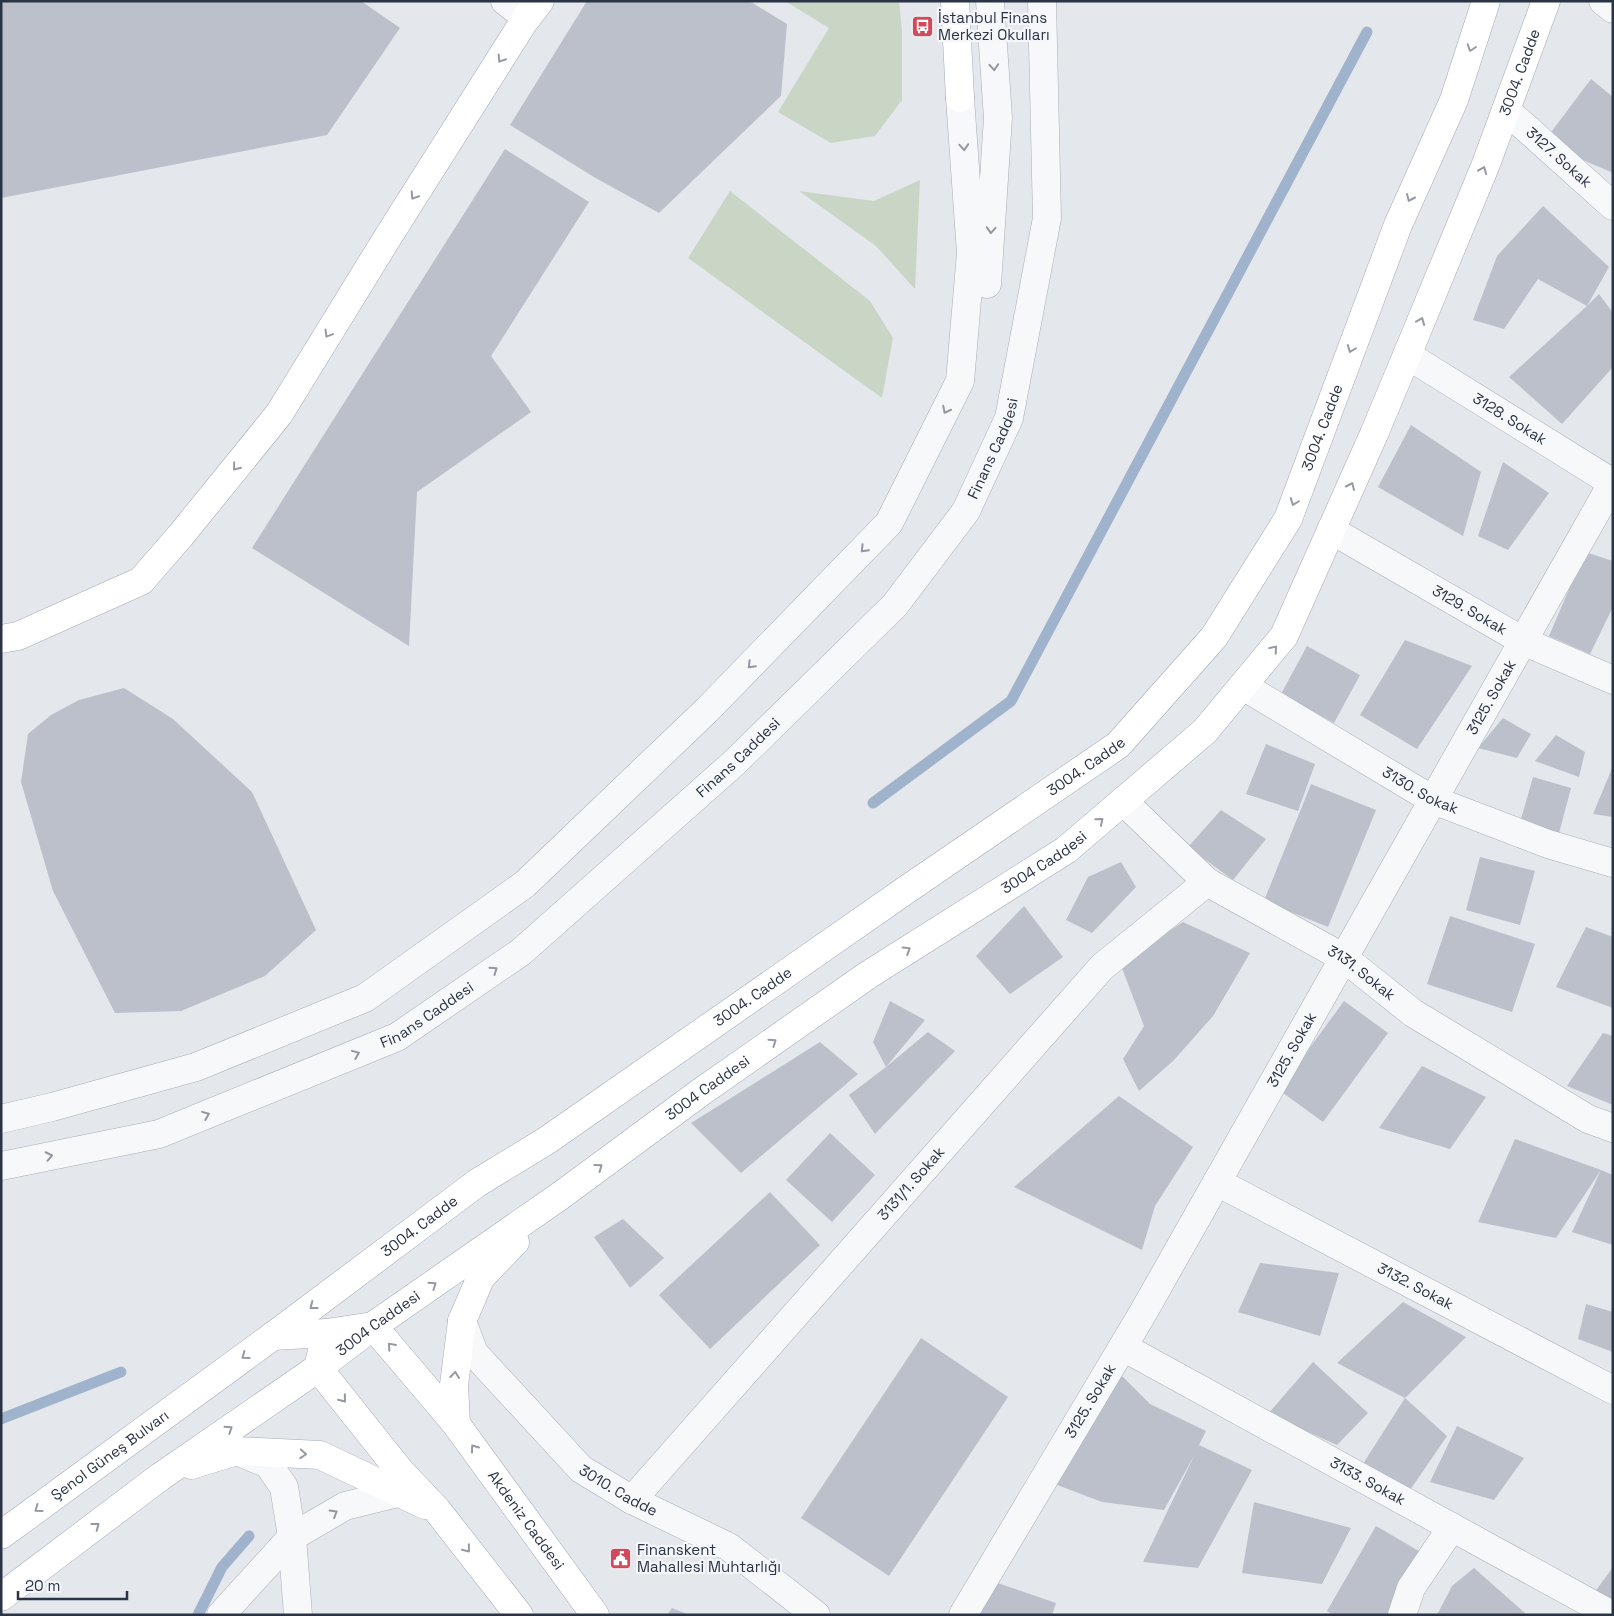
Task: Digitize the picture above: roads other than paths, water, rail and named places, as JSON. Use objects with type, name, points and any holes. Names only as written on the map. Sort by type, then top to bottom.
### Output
[{"type":"main road","points":[[955,1],[960,98]]},
{"type":"main road","name":"3004. Cadde","points":[[366,1266],[477,1183],[546,1141],[1118,745],[1137,724],[1214,637],[1288,519],[1398,226],[1454,100],[1486,1]]},
{"type":"main road","name":"3004. Cadde","points":[[1243,686],[1284,636],[1374,434],[1486,164],[1546,1]]},
{"type":"main road","points":[[1,639],[18,636],[141,581],[182,535],[279,414],[386,240],[535,7]]},
{"type":"main road","name":"3004 Caddesi","points":[[160,1477],[318,1368],[373,1326],[560,1196],[701,1092],[868,975],[1066,850],[1206,731],[1243,686]]},
{"type":"main road","points":[[456,1424],[454,1385],[462,1321],[481,1277],[560,1196]]},
{"type":"main road","points":[[366,1266],[331,1320],[318,1368],[400,1471],[437,1510],[519,1615]]},
{"type":"main road","points":[[273,1336],[366,1266]]},
{"type":"main road","points":[[273,1336],[327,1333],[373,1326]]},
{"type":"main road","name":"Akdeniz Caddesi","points":[[373,1326],[456,1424],[595,1615]]},
{"type":"main road","name":"Şenol Güneş Bulvarı","points":[[1,1535],[273,1336]]},
{"type":"main road","points":[[1,1598],[160,1477],[201,1461],[237,1450],[320,1455],[437,1510]]},
{"type":"street","points":[[506,1],[535,7]]},
{"type":"street","points":[[1,1119],[52,1107],[196,1067],[365,998],[525,884],[707,710],[889,524],[960,381],[988,280],[998,118],[990,1]]},
{"type":"street","name":"Finans Caddesi","points":[[1,1166],[159,1134],[397,1037],[521,952],[734,763],[895,605],[966,511],[1009,418],[1047,218],[1042,1]]},
{"type":"street","points":[[1603,1],[1613,10]]},
{"type":"street","points":[[960,98],[971,253],[960,381]]},
{"type":"street","name":"3127. Sokak","points":[[1506,110],[1613,206]]},
{"type":"street","name":"3128. Sokak","points":[[1407,355],[1613,482]]},
{"type":"street","name":"3125. Sokak","points":[[963,1615],[1123,1347],[1613,482]]},
{"type":"street","name":"3129. Sokak","points":[[1331,530],[1523,641],[1613,680]]},
{"type":"street","name":"3130. Sokak","points":[[1243,686],[1433,800],[1548,844],[1613,863]]},
{"type":"street","name":"3131. Sokak","points":[[1123,801],[1207,882],[1344,958],[1413,1013],[1588,1119],[1613,1128]]},
{"type":"street","name":"3131/1. Sokak","points":[[632,1500],[1102,967],[1207,882]]},
{"type":"street","name":"3132. Sokak","points":[[1217,1182],[1613,1390]]},
{"type":"street","name":"3010. Cadde","points":[[462,1321],[474,1353],[581,1469],[632,1500],[729,1547],[816,1615]]},
{"type":"street","name":"3133. Sokak","points":[[1123,1347],[1612,1615]]},
{"type":"street","points":[[237,1450],[268,1464],[284,1487],[292,1538],[298,1615]]},
{"type":"street","points":[[221,1615],[292,1538],[345,1506],[398,1493]]},
{"type":"street","points":[[1402,1615],[1411,1588],[1452,1527]]},
{"type":"waterway","points":[[873,803],[1011,701],[1367,32]]},
{"type":"waterway","points":[[1,1419],[121,1372]]},
{"type":"waterway","points":[[198,1615],[222,1567],[249,1536]]},
{"type":"place","name":"İstanbul Finans Merkezi Okulları","points":[[922,27]]},
{"type":"place","name":"Finanskent Mahallesi Muhtarlığı","points":[[621,1559]]}]
